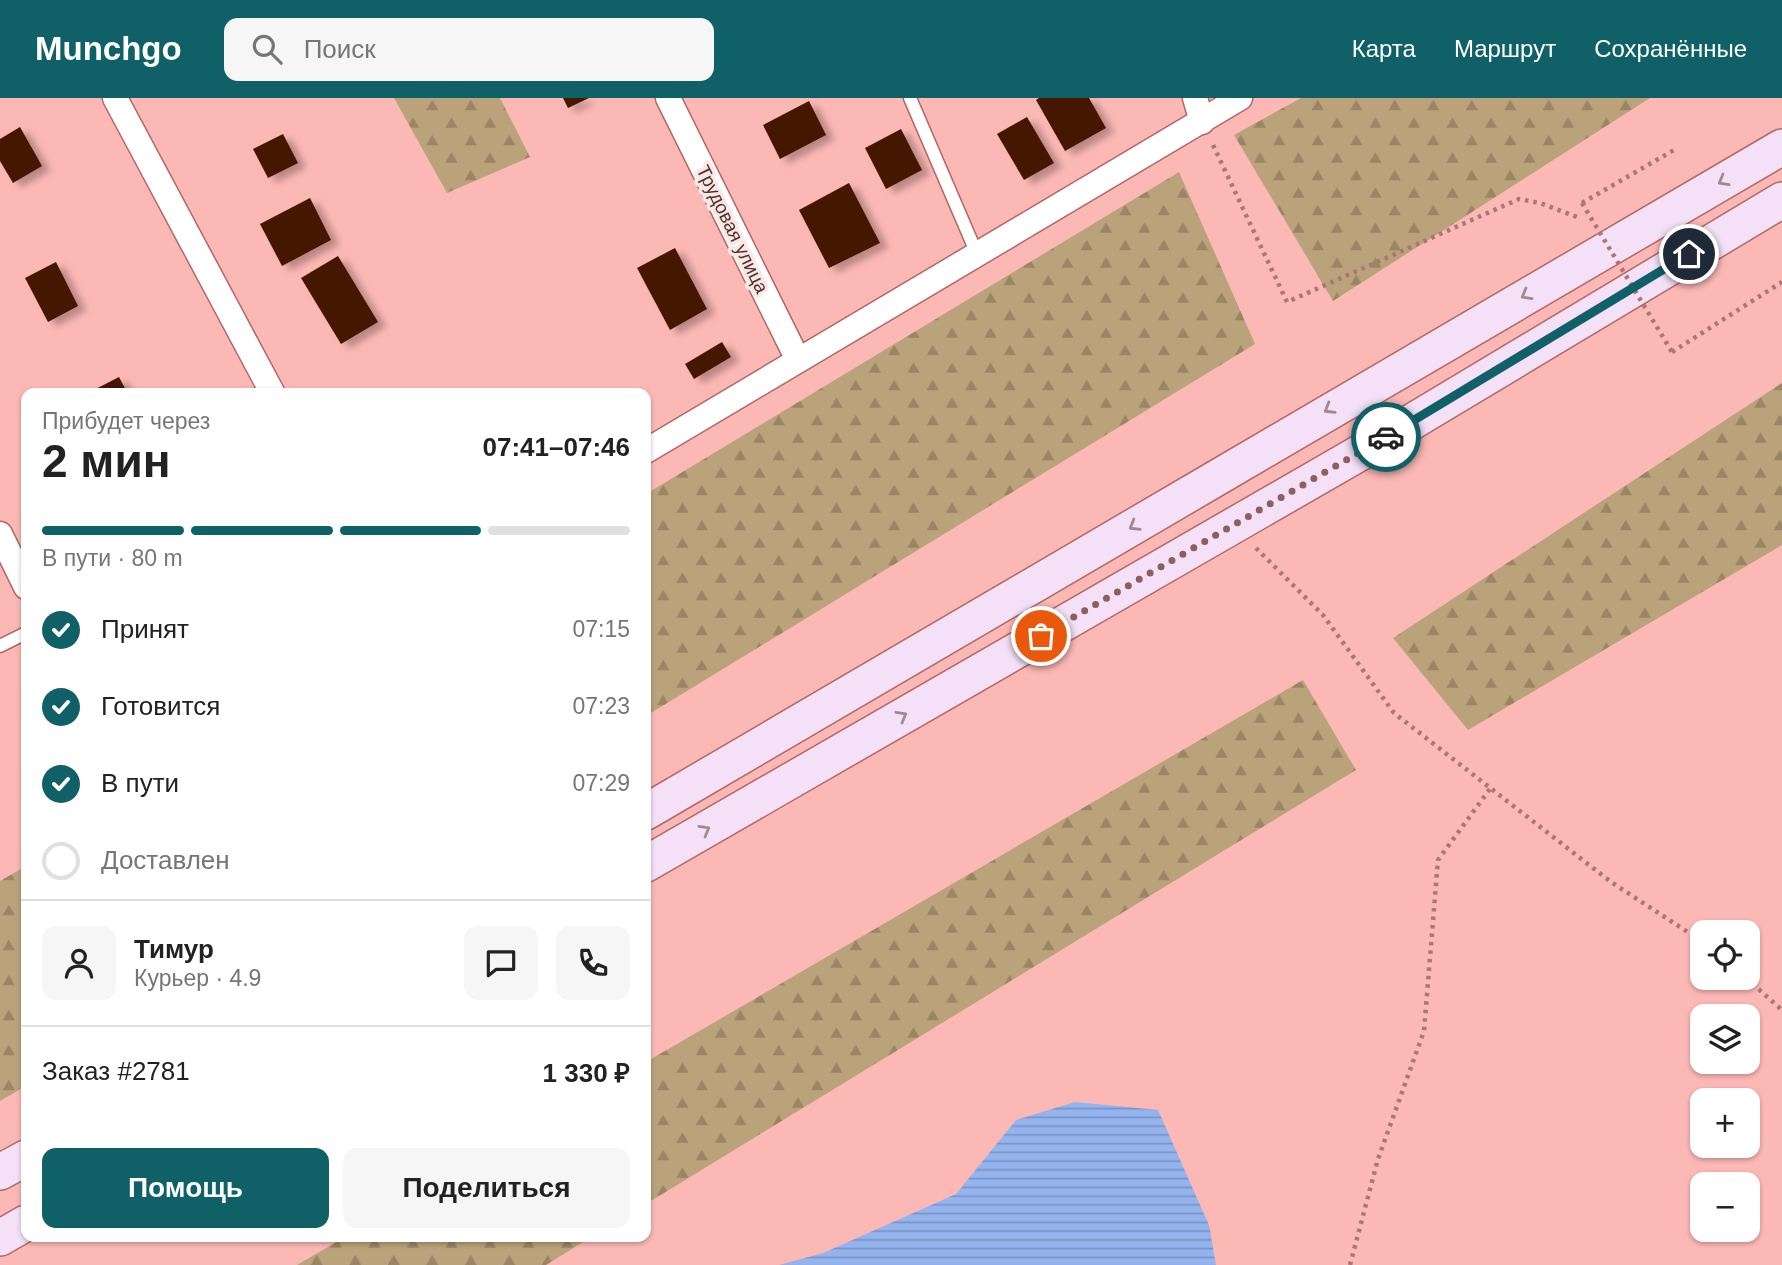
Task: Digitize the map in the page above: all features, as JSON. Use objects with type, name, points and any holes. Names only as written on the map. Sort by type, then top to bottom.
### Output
[{"type":"main road","points":[[651,809],[956,633],[1374,383],[1782,147]]},
{"type":"main road","points":[[651,861],[1370,447],[1782,200]]},
{"type":"main road","points":[[0,1172],[21,1161]]},
{"type":"main road","points":[[0,1238],[21,1226]]},
{"type":"street","points":[[115,98],[270,388]]},
{"type":"street","name":"Трудовая улица","points":[[668,98],[798,360]]},
{"type":"street","points":[[1195,98],[1202,122]]},
{"type":"street","points":[[651,448],[1240,98]]},
{"type":"street","points":[[0,534],[21,577]]},
{"type":"lane","points":[[910,98],[977,254]]},
{"type":"lane","points":[[0,646],[21,636]]},
{"type":"path","points":[[1202,122],[1287,302],[1519,199],[1540,203],[1580,218]]},
{"type":"path","points":[[1674,150],[1581,203],[1672,352],[1782,282]]},
{"type":"path","points":[[1233,525],[1323,615],[1394,713],[1492,786],[1611,882],[1690,934]]},
{"type":"path","points":[[1350,1265],[1378,1159],[1423,1031],[1438,860],[1492,786]]},
{"type":"path","points":[[1760,990],[1782,1010]]},
{"type":"green space","points":[[394,98],[500,98],[530,157],[447,193]]},
{"type":"green space","points":[[1301,98],[1650,98],[1333,301],[1234,135]]},
{"type":"green space","points":[[1179,172],[1255,344],[651,713],[651,491]]},
{"type":"green space","points":[[1782,383],[1782,545],[1468,730],[1393,638]]},
{"type":"green space","points":[[1303,680],[1356,770],[651,1201],[651,1059]]},
{"type":"green space","points":[[21,869],[21,1089],[0,1101],[0,881]]},
{"type":"green space","points":[[336,1242],[583,1242],[546,1265],[297,1265]]},
{"type":"water","points":[[1075,1102],[1158,1110],[1209,1225],[1216,1265],[779,1265],[823,1253],[956,1194],[1016,1120]]},
{"type":"building","points":[[563,98],[589,98],[568,108]]},
{"type":"building","points":[[1089,98],[1106,128],[1065,151],[1036,100]]},
{"type":"building","points":[[809,101],[826,135],[780,159],[763,125]]},
{"type":"building","points":[[1027,117],[1054,163],[1024,180],[997,134]]},
{"type":"building","points":[[20,127],[42,166],[13,183],[0,161],[0,139]]},
{"type":"building","points":[[901,129],[922,170],[886,189],[865,148]]},
{"type":"building","points":[[283,134],[298,163],[268,178],[253,149]]},
{"type":"building","points":[[849,183],[880,243],[829,268],[799,210]]},
{"type":"building","points":[[310,198],[331,240],[282,266],[260,224]]},
{"type":"building","points":[[675,248],[707,309],[670,330],[637,268]]},
{"type":"building","points":[[338,256],[378,322],[341,344],[301,278]]},
{"type":"building","points":[[56,262],[78,306],[48,322],[25,278]]},
{"type":"building","points":[[722,342],[731,357],[694,379],[685,364]]},
{"type":"building","points":[[119,377],[125,388],[98,388]]},
{"type":"way so far","points":[[1041,636],[1386,437]]},
{"type":"route","points":[[1386,437],[1689,254]]}]
